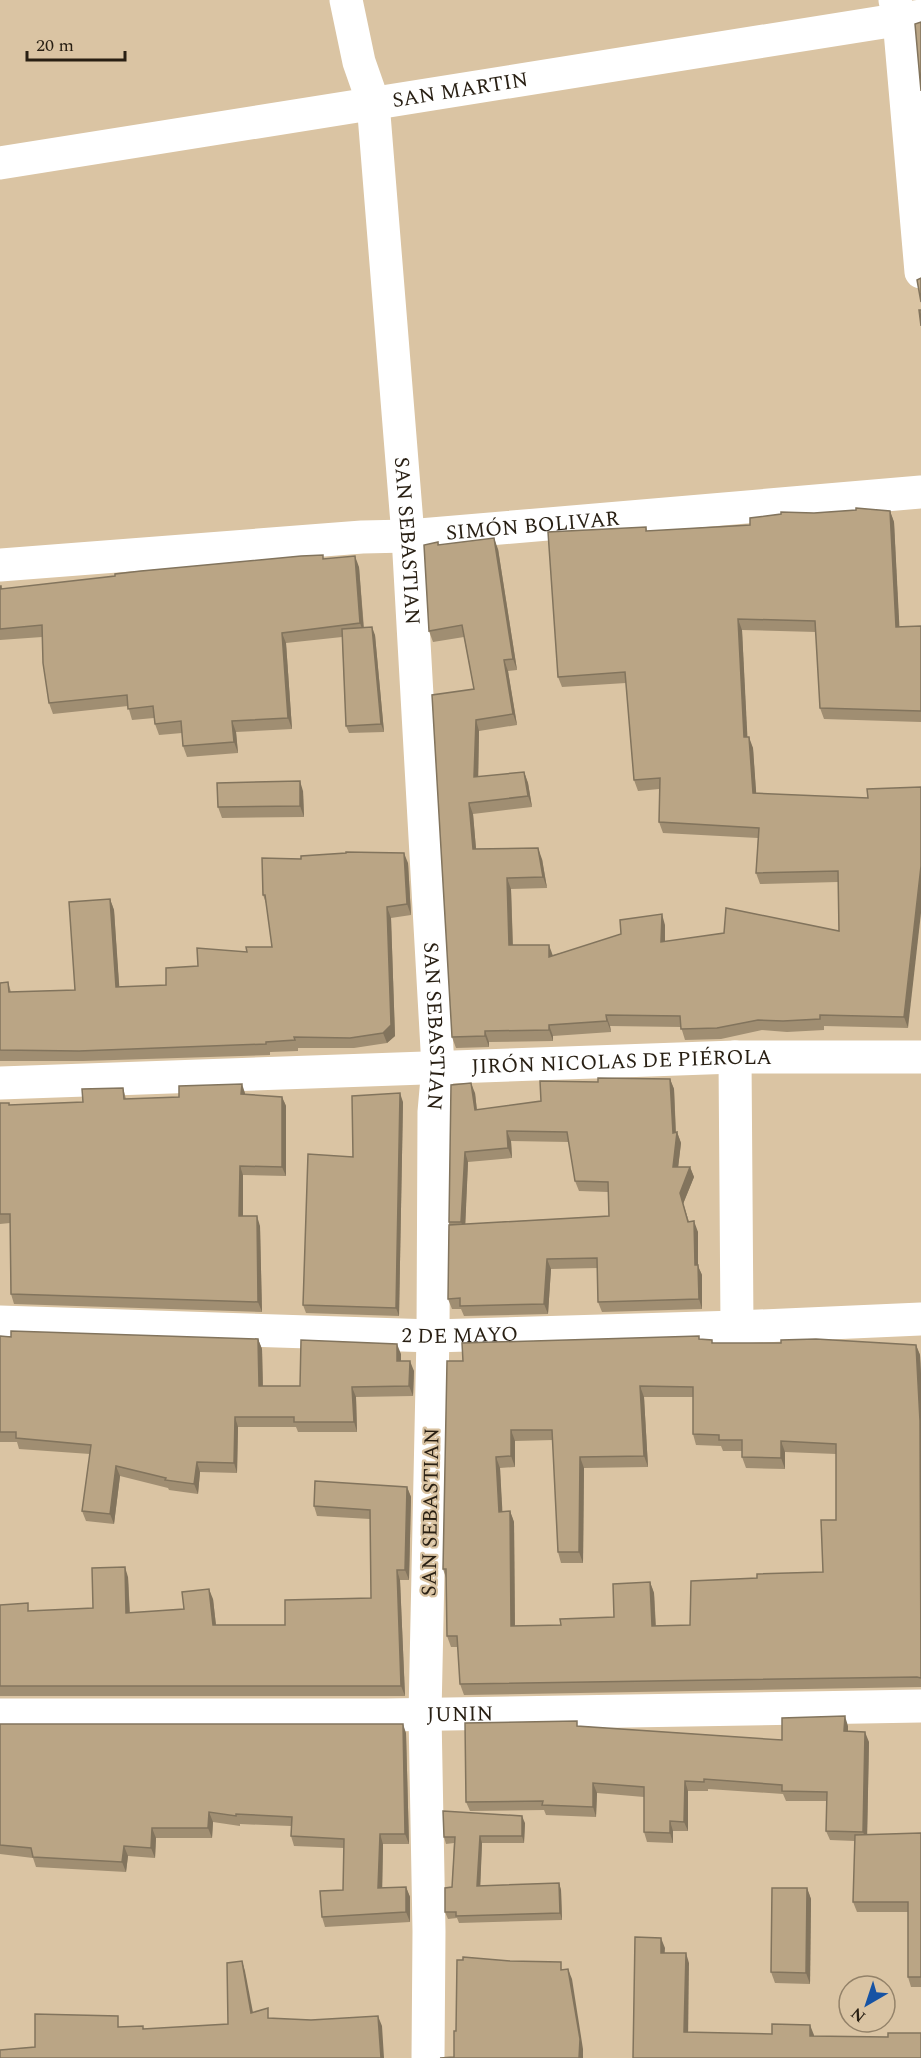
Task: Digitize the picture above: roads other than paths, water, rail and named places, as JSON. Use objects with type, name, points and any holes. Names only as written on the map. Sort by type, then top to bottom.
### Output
[{"type":"street","name":"SAN SEBASTIAN","points":[[346,0],[359,62],[374,102],[408,536],[438,1067],[434,1112],[433,1336],[425,1714],[429,1931],[428,2058]]},
{"type":"street","name":"SAN MARTIN","points":[[0,163],[905,12]]},
{"type":"street","points":[[905,12],[921,272]]},
{"type":"street","name":"SIMÓN BOLIVAR","points":[[0,565],[362,537],[408,536],[921,492]]},
{"type":"street","points":[[735,1057],[737,1328]]},
{"type":"street","name":"JIRÓN NICOLAS DE PIÉROLA","points":[[0,1083],[735,1057],[921,1057]]},
{"type":"street","name":"2 DE MAYO","points":[[0,1322],[433,1336],[737,1328],[921,1318]]},
{"type":"street","name":"JUNIN","points":[[0,1715],[425,1714],[921,1706]]}]
